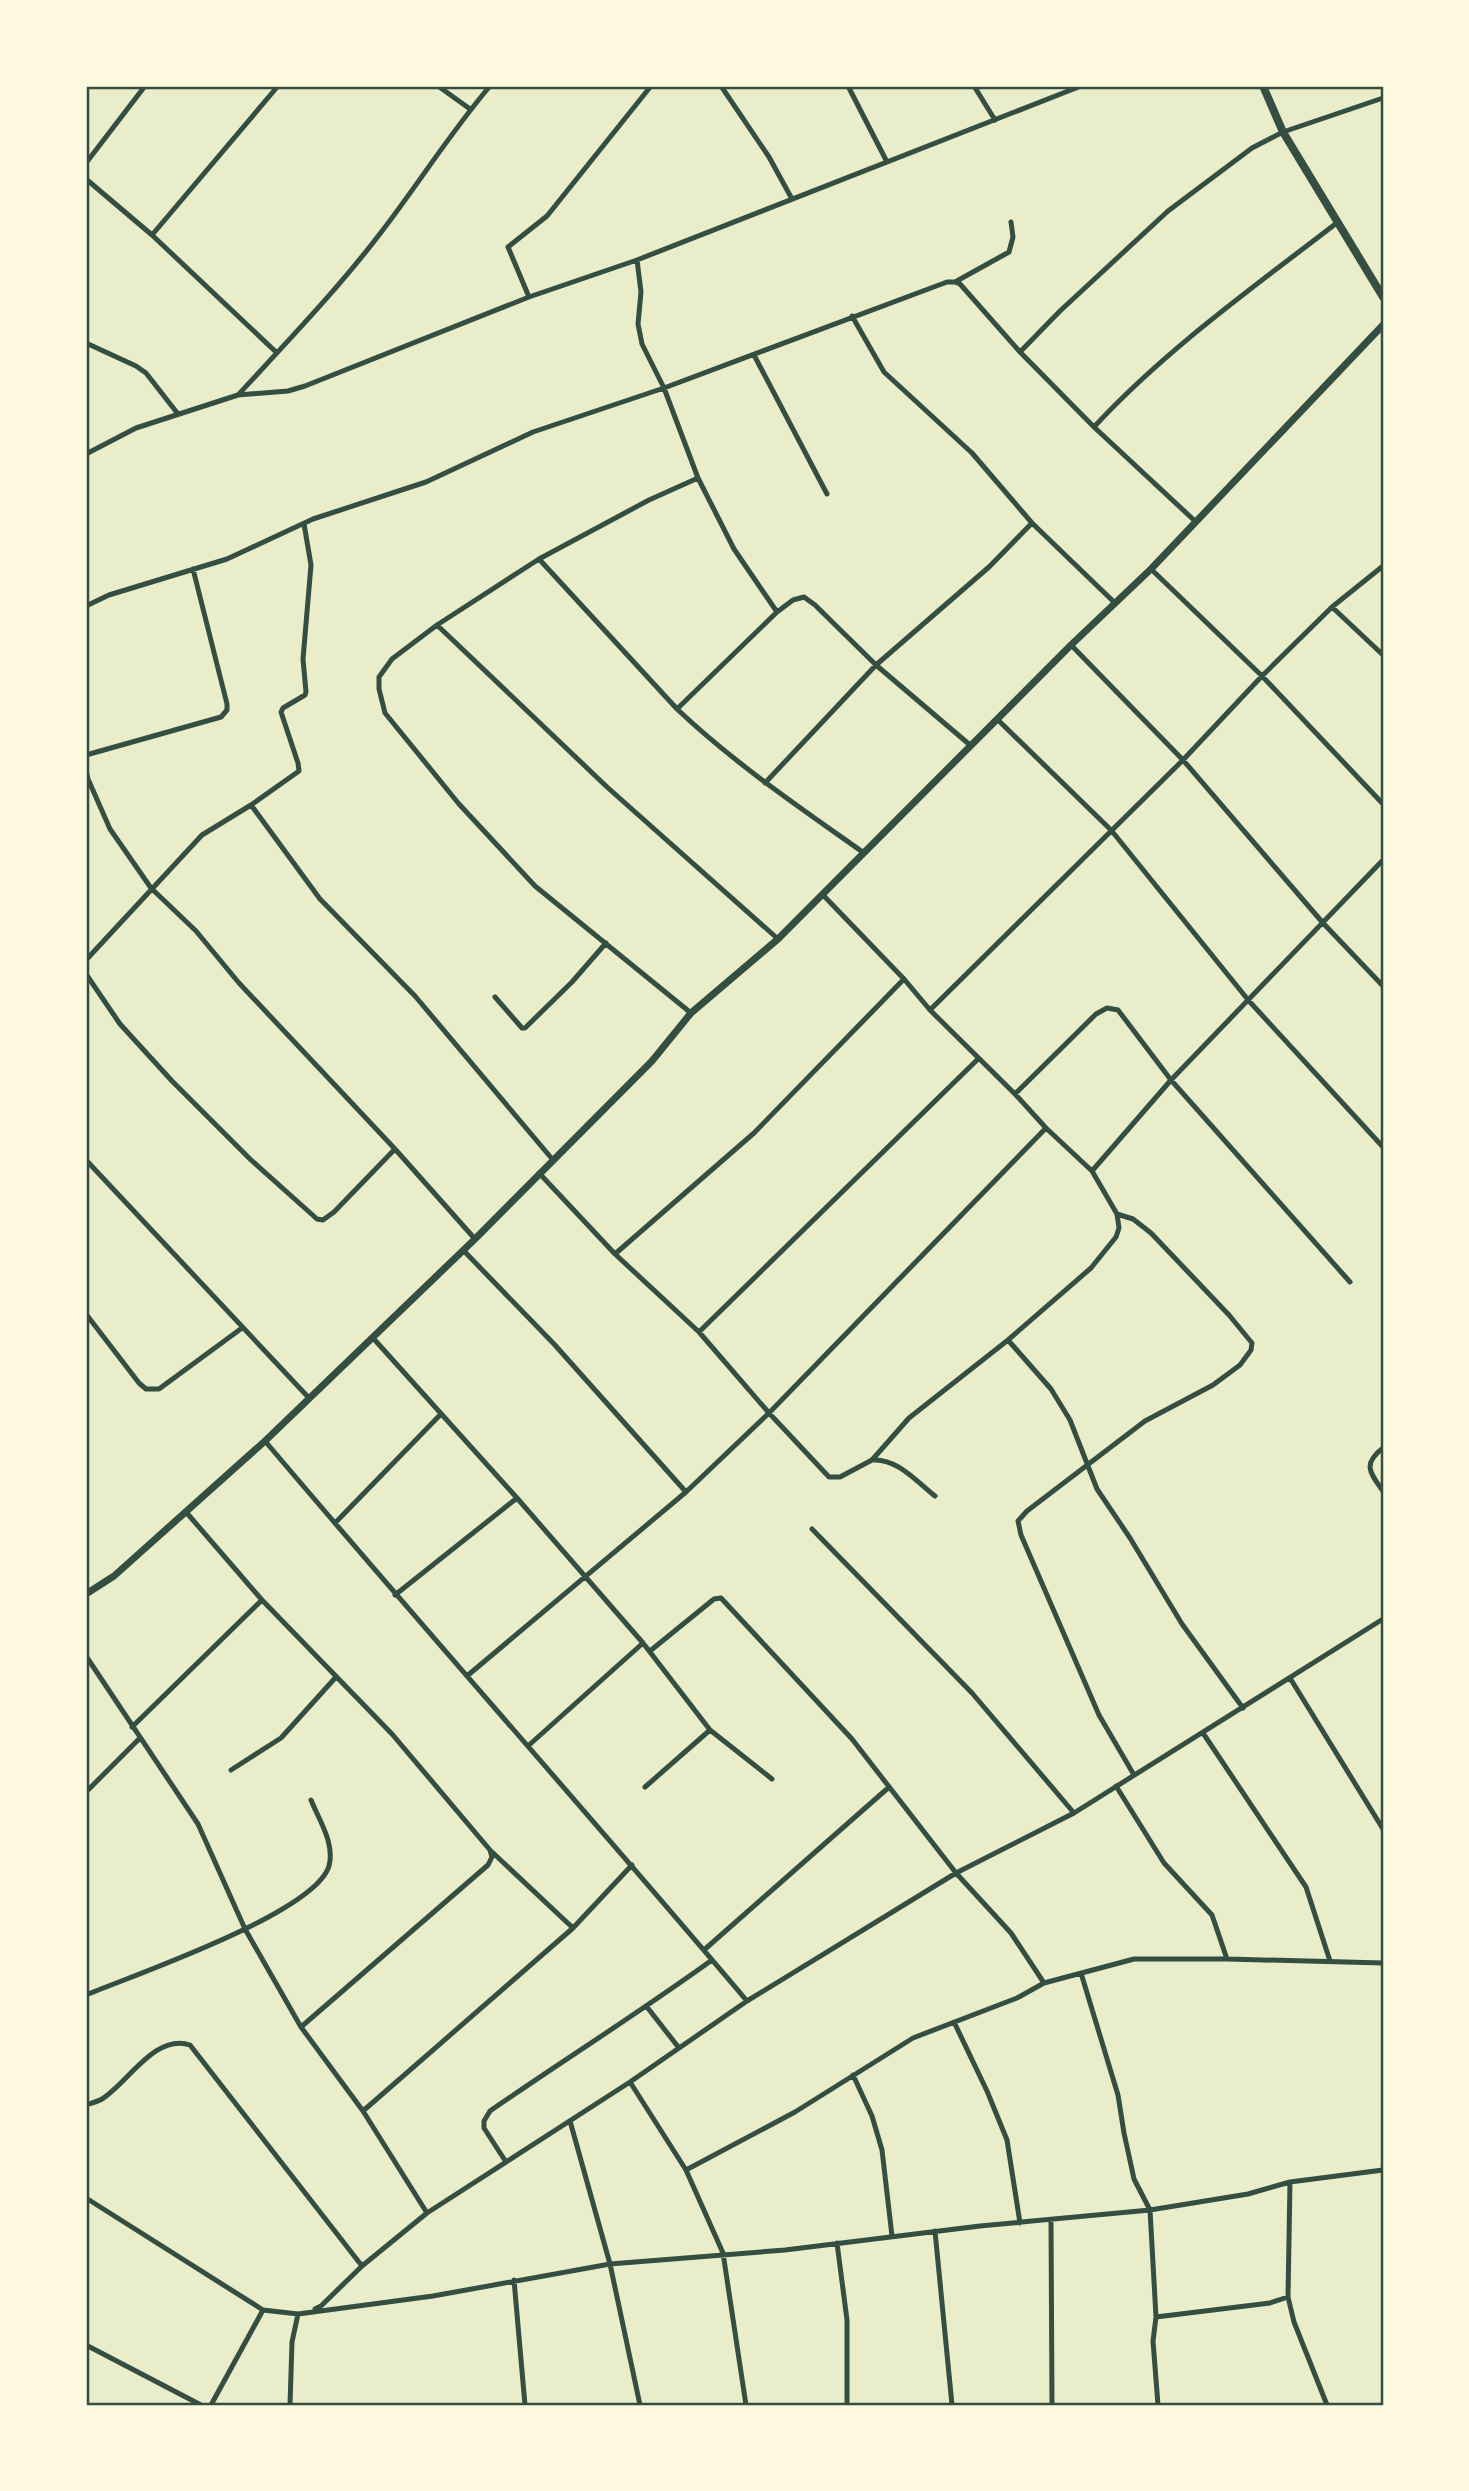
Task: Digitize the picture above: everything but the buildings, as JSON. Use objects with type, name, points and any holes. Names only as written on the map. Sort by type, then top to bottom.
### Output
[{"type":"main road","points":[[1263,86],[1283,132],[1383,297]]},
{"type":"street","points":[[86,163],[145,86]]},
{"type":"street","points":[[152,235],[278,86]]},
{"type":"street","points":[[438,86],[470,109]]},
{"type":"street","points":[[237,395],[378,236],[470,109],[490,86]]},
{"type":"street","points":[[529,297],[508,247],[547,216],[651,86]]},
{"type":"street","points":[[721,86],[769,157],[792,199]]},
{"type":"street","points":[[848,86],[887,162]]},
{"type":"street","points":[[974,86],[995,120]]},
{"type":"street","points":[[86,454],[136,428],[237,395],[288,391],[305,386],[529,297],[637,260],[1081,86]]},
{"type":"street","points":[[1020,352],[1168,211],[1242,155],[1283,132],[1383,98]]},
{"type":"street","points":[[86,179],[152,235],[277,353]]},
{"type":"street","points":[[955,282],[1009,252],[1013,237],[1011,222]]},
{"type":"street","points":[[1094,428],[1119,400],[1227,307],[1338,222]]},
{"type":"street","points":[[637,260],[641,292],[638,324],[642,344],[664,388],[698,478],[734,549],[777,612]]},
{"type":"street","points":[[86,606],[109,595],[227,559],[304,524],[426,482],[533,432],[664,388],[947,282],[960,284],[1020,352],[1094,428],[1196,522]]},
{"type":"street","points":[[852,316],[884,372],[972,453],[1032,523],[1115,603]]},
{"type":"street","points":[[86,1594],[114,1576],[265,1441],[475,1239],[652,1060],[691,1013],[778,939],[970,745],[1151,569],[1383,325]]},
{"type":"street","points":[[86,343],[146,373],[178,414]]},
{"type":"street","points":[[754,355],[827,494]]},
{"type":"street","points":[[691,1013],[535,886],[459,804],[385,713],[379,677],[392,659],[437,625],[539,559],[649,500],[698,478]]},
{"type":"street","points":[[765,783],[876,664],[989,567],[1032,523]]},
{"type":"street","points":[[86,960],[202,835],[299,771],[282,712],[306,692],[303,659],[311,565],[304,524]]},
{"type":"street","points":[[539,559],[677,709],[765,783],[864,853]]},
{"type":"street","points":[[930,1010],[1183,760],[1332,607],[1383,566]]},
{"type":"street","points":[[86,755],[221,717],[227,710],[193,569]]},
{"type":"street","points":[[1151,569],[1262,677],[1383,804]]},
{"type":"street","points":[[677,709],[777,612],[793,600],[804,597],[970,745]]},
{"type":"street","points":[[1332,607],[1382,652]]},
{"type":"street","points":[[437,625],[607,787],[778,939]]},
{"type":"street","points":[[1071,645],[1183,760],[1323,923],[1383,986]]},
{"type":"street","points":[[997,719],[1111,830],[1249,1001],[1383,1147]]},
{"type":"street","points":[[86,770],[87,779],[110,828],[151,888],[196,931],[239,983],[395,1149],[475,1239]]},
{"type":"street","points":[[251,805],[320,899],[415,996],[553,1160]]},
{"type":"street","points":[[1092,1171],[1171,1080],[1383,860]]},
{"type":"street","points":[[539,1173],[615,1254],[699,1332],[829,1477],[840,1477],[872,1460],[909,1418],[1008,1340],[1091,1268],[1116,1237],[1119,1228],[1117,1214],[1092,1171],[930,1010],[823,895]]},
{"type":"street","points":[[495,997],[522,1028],[526,1028],[606,943]]},
{"type":"street","points":[[86,974],[120,1024],[172,1081],[251,1160],[317,1219],[323,1220],[334,1212],[395,1149]]},
{"type":"street","points":[[615,1254],[754,1133],[904,979]]},
{"type":"street","points":[[1015,1094],[1096,1014],[1107,1008],[1118,1010],[1171,1080],[1350,1282]]},
{"type":"street","points":[[699,1332],[978,1059]]},
{"type":"street","points":[[467,1676],[686,1492],[769,1413],[1046,1128]]},
{"type":"street","points":[[86,1160],[309,1398]]},
{"type":"street","points":[[1117,1214],[1133,1219],[1152,1233],[1230,1315],[1252,1343],[1251,1350],[1240,1365],[1213,1385],[1145,1421],[1027,1511],[1018,1521],[1099,1715],[1134,1775]]},
{"type":"street","points":[[463,1250],[554,1344],[686,1492]]},
{"type":"street","points":[[86,1314],[146,1389],[159,1389],[242,1328]]},
{"type":"street","points":[[373,1338],[586,1576],[650,1651],[710,1730],[772,1779]]},
{"type":"street","points":[[1008,1340],[1051,1389],[1070,1420],[1097,1489],[1182,1624],[1243,1707]]},
{"type":"street","points":[[335,1523],[441,1413]]},
{"type":"street","points":[[265,1441],[747,2001]]},
{"type":"street","points":[[1383,1448],[1374,1455],[1370,1473],[1383,1491]]},
{"type":"street","points":[[872,1460],[882,1459],[894,1464],[935,1496]]},
{"type":"street","points":[[395,1595],[517,1497]]},
{"type":"street","points":[[186,1512],[262,1600],[392,1734],[490,1850],[573,1928]]},
{"type":"street","points":[[812,1528],[972,1693],[1074,1813]]},
{"type":"street","points":[[650,1651],[714,1599],[721,1598],[852,1739],[956,1873],[1011,1933],[1044,1983]]},
{"type":"street","points":[[132,1727],[262,1600]]},
{"type":"street","points":[[312,2311],[427,2213],[680,2048],[747,2001],[956,1873],[1074,1813],[1383,1619]]},
{"type":"street","points":[[528,1746],[575,1707],[643,1643]]},
{"type":"street","points":[[86,1656],[198,1824],[246,1929],[302,2027],[363,2111],[427,2213]]},
{"type":"street","points":[[231,1770],[281,1738],[337,1677]]},
{"type":"street","points":[[1290,1678],[1383,1829]]},
{"type":"street","points":[[645,1787],[710,1730]]},
{"type":"street","points":[[1203,1733],[1306,1887],[1330,1961]]},
{"type":"street","points":[[86,1792],[139,1739]]},
{"type":"street","points":[[1116,1786],[1164,1863],[1212,1914],[1227,1959]]},
{"type":"street","points":[[704,1950],[888,1788]]},
{"type":"street","points":[[86,1995],[246,1929],[295,1903],[324,1878],[330,1864],[330,1843],[311,1800]]},
{"type":"street","points":[[302,2027],[488,1865],[492,1857],[490,1850]]},
{"type":"street","points":[[363,2111],[573,1928],[632,1866]]},
{"type":"street","points":[[686,2170],[795,2112],[913,2038],[1017,1998],[1044,1983],[1134,1959],[1383,1963]]},
{"type":"street","points":[[506,2162],[484,2128],[484,2121],[490,2111],[648,2007],[712,1960]]},
{"type":"street","points":[[1081,1973],[1118,2095],[1134,2179],[1150,2210],[1156,2317],[1153,2341],[1158,2405]]},
{"type":"street","points":[[648,2007],[680,2048]]},
{"type":"street","points":[[954,2022],[1007,2140],[1020,2224]]},
{"type":"street","points":[[86,2105],[103,2098],[146,2057],[182,2042],[190,2045],[362,2266]]},
{"type":"street","points":[[853,2075],[872,2116],[882,2150],[892,2236]]},
{"type":"street","points":[[630,2081],[686,2170],[723,2253],[746,2405]]},
{"type":"street","points":[[569,2121],[610,2264],[640,2405]]},
{"type":"street","points":[[86,2198],[263,2310],[298,2314],[433,2296],[610,2264],[785,2249],[1150,2210],[1248,2194],[1290,2182],[1383,2170]]},
{"type":"street","points":[[1290,2182],[1288,2298],[1294,2322],[1327,2405]]},
{"type":"street","points":[[1051,2221],[1052,2405]]},
{"type":"street","points":[[935,2231],[952,2405]]},
{"type":"street","points":[[837,2243],[847,2319],[847,2405]]},
{"type":"street","points":[[514,2280],[525,2405]]},
{"type":"street","points":[[1156,2317],[1270,2303],[1288,2298]]},
{"type":"street","points":[[211,2405],[263,2310]]},
{"type":"street","points":[[290,2405],[292,2342],[298,2314]]},
{"type":"street","points":[[86,2345],[201,2405]]}]
